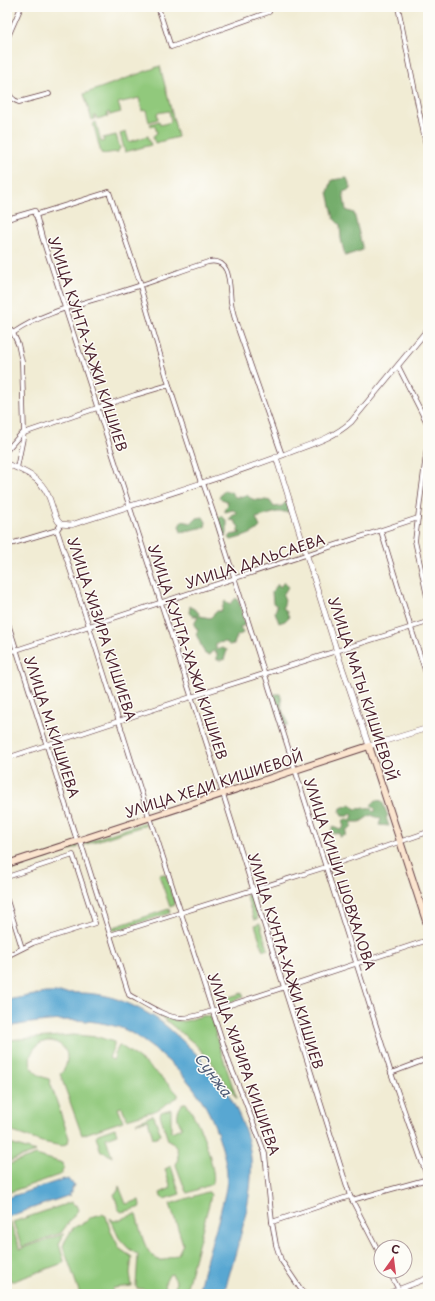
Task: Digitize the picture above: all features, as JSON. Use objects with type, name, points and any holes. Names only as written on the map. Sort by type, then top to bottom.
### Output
[{"type":"main road","name":"УЛИЦА ХЕДИ КИШИЕВОЙ","points":[[7,864],[369,746]]},
{"type":"main road","name":"УЛИЦА МАТЫ КИШИЕВОЙ","points":[[369,746],[428,927]]},
{"type":"street","points":[[7,39],[21,7]]},
{"type":"street","points":[[158,7],[171,47],[269,12],[267,7]]},
{"type":"street","points":[[398,7],[428,154]]},
{"type":"street","points":[[7,89],[10,97],[19,102],[49,94]]},
{"type":"street","name":"УЛИЦА КИШИ ШОВХАЛОВА","points":[[35,213],[109,192],[140,286],[169,385],[234,579],[391,1073],[428,1179]]},
{"type":"street","points":[[7,220],[35,213]]},
{"type":"street","name":"УЛИЦА КУНТА-ХАЖИ КИШИЕВ","points":[[35,213],[160,604],[223,794],[350,1196],[373,1241]]},
{"type":"street","points":[[13,333],[30,322],[65,309],[140,286],[213,261],[221,263],[227,270],[232,307],[236,323],[282,455]]},
{"type":"street","points":[[7,326],[13,333],[18,344],[22,362],[24,433],[17,468]]},
{"type":"street","points":[[62,524],[72,525],[202,483],[317,442],[341,431],[351,422],[428,329]]},
{"type":"street","points":[[398,366],[428,425]]},
{"type":"street","points":[[7,450],[21,434],[169,385]]},
{"type":"street","points":[[428,439],[415,541],[428,601]]},
{"type":"street","name":"УЛИЦА МАТЫ КИШИЕВОЙ","points":[[276,457],[337,652],[369,746]]},
{"type":"street","name":"УЛИЦА ХИЗИРА КИШИЕВА","points":[[7,464],[31,475],[43,485],[48,494],[55,517],[62,524],[57,530],[120,721],[212,1011],[230,1065],[265,1154],[272,1222],[276,1245],[281,1260],[304,1294]]},
{"type":"street","name":"УЛИЦА ДАЛЬСАЕВА","points":[[7,654],[418,518]]},
{"type":"street","points":[[7,545],[57,530]]},
{"type":"street","points":[[381,531],[428,679]]},
{"type":"street","name":"УЛИЦА М.КИШИЕВА","points":[[7,620],[46,745],[129,995],[146,1005],[172,1016],[186,1018],[212,1011]]},
{"type":"street","points":[[7,758],[191,697],[428,622]]},
{"type":"street","name":"УЛИЦА ХЕДИ КИШИЕВОЙ","points":[[369,746],[428,728]]},
{"type":"street","points":[[110,935],[326,867],[428,832]]},
{"type":"street","points":[[7,877],[74,855],[95,923]]},
{"type":"street","points":[[7,900],[22,948]]},
{"type":"street","points":[[7,956],[22,948],[105,921]]},
{"type":"street","points":[[212,1011],[428,940]]},
{"type":"street","points":[[391,1073],[428,1059]]},
{"type":"street","points":[[352,1200],[428,1179]]},
{"type":"street","points":[[272,1222],[350,1196]]},
{"type":"street","points":[[387,1294],[400,1292],[428,1278]]},
{"type":"street","points":[[393,1279],[400,1292]]},
{"type":"green space","points":[[160,66],[178,137],[155,143],[153,136],[157,133],[155,126],[151,126],[150,124],[159,121],[160,125],[171,122],[169,111],[157,113],[158,119],[149,122],[146,110],[142,111],[139,98],[118,103],[121,112],[110,115],[109,112],[107,113],[108,116],[97,119],[96,116],[94,116],[95,119],[92,120],[84,94]]},
{"type":"green space","points":[[96,122],[101,142],[104,141],[103,138],[116,135],[120,148],[117,153],[101,153],[93,123]]},
{"type":"green space","points":[[126,132],[129,142],[148,136],[151,145],[125,152],[120,134]]},
{"type":"green space","points":[[347,178],[351,189],[343,192],[346,210],[354,213],[363,250],[345,256],[341,239],[340,225],[334,219],[328,192],[332,180]]},
{"type":"green space","points":[[224,490],[231,492],[235,497],[243,497],[247,495],[255,500],[270,501],[274,507],[282,506],[286,502],[290,511],[277,512],[256,518],[260,527],[257,530],[231,540],[229,538],[231,535],[241,533],[238,532],[240,527],[235,521],[229,520],[232,516],[238,513],[233,510],[225,512],[225,508],[228,505],[227,501],[219,498]]},
{"type":"green space","points":[[222,516],[227,521],[227,534],[225,537],[223,536],[218,523],[218,517]]},
{"type":"green space","points":[[203,517],[206,522],[205,527],[181,532],[179,526],[182,521],[192,523],[197,518]]},
{"type":"green space","points":[[284,582],[288,587],[283,595],[285,600],[283,608],[286,610],[289,617],[285,621],[279,623],[275,612],[277,606],[273,603],[272,592],[278,584],[280,587]]},
{"type":"green space","points":[[236,598],[241,608],[245,625],[240,627],[243,633],[237,636],[234,644],[229,645],[226,642],[216,643],[216,650],[222,648],[227,650],[224,660],[217,660],[217,653],[213,651],[209,655],[205,654],[196,634],[198,630],[194,625],[198,616],[192,616],[189,613],[190,606],[198,612],[200,616],[210,618],[217,611],[221,611],[225,601],[230,604]]},
{"type":"green space","points":[[275,694],[280,694],[282,710],[288,725],[282,726],[272,696]]},
{"type":"green space","points":[[376,800],[382,801],[388,816],[386,817],[389,826],[379,825],[381,819],[371,815],[360,822],[352,822],[351,828],[346,830],[346,835],[340,837],[340,833],[335,834],[331,832],[333,827],[340,830],[344,827],[342,821],[346,819],[351,820],[353,815],[342,816],[340,812],[341,808],[351,804],[355,809],[372,808],[373,812],[376,810],[371,805]]},
{"type":"green space","points":[[143,823],[149,824],[84,845],[86,842]]},
{"type":"green space","points":[[77,845],[79,847],[7,871],[7,869]]},
{"type":"green space","points":[[159,875],[166,875],[175,905],[170,907]]},
{"type":"green space","points":[[246,895],[249,895],[252,898],[258,919],[254,920]]},
{"type":"green space","points":[[169,909],[170,913],[117,930],[113,930],[111,928]]},
{"type":"green space","points":[[260,923],[268,949],[263,950],[255,925]]},
{"type":"green space","points":[[242,993],[244,997],[219,1006],[217,1001]]},
{"type":"green space","points":[[159,1015],[178,1021],[201,1016],[211,1017],[237,1099],[213,1064],[195,1044]]},
{"type":"green space","points":[[74,1035],[98,1037],[114,1042],[109,1058],[113,1060],[119,1046],[121,1046],[158,1075],[178,1094],[178,1097],[157,1110],[127,1119],[122,1107],[118,1108],[123,1121],[82,1135],[60,1074],[66,1064],[66,1051],[59,1044],[50,1041],[43,1042],[36,1047],[30,1060],[32,1068],[38,1074],[49,1079],[69,1138],[68,1143],[62,1146],[42,1142],[7,1130],[7,1040]]},
{"type":"green space","points":[[183,1103],[186,1103],[202,1133],[214,1175],[212,1184],[188,1193],[186,1192],[176,1165],[178,1158],[177,1149],[172,1142],[168,1140],[160,1115],[161,1112],[171,1109],[171,1132],[182,1128],[178,1115],[179,1109]]},
{"type":"green space","points":[[153,1115],[161,1135],[153,1138],[148,1120],[136,1123]]},
{"type":"green space","points":[[115,1128],[117,1134],[106,1138],[112,1157],[101,1152],[96,1136]]},
{"type":"green space","points":[[7,1143],[36,1152],[7,1162]]},
{"type":"green space","points":[[36,1155],[63,1163],[64,1168],[62,1170],[62,1174],[7,1193],[7,1165]]},
{"type":"green space","points":[[171,1166],[180,1194],[164,1199],[161,1197],[160,1193],[171,1188],[165,1169]]},
{"type":"green space","points":[[119,1186],[126,1204],[139,1200],[139,1208],[121,1212],[119,1210],[114,1194],[118,1191]]},
{"type":"green space","points":[[207,1192],[211,1195],[185,1294],[174,1294],[176,1281],[172,1274],[169,1275],[165,1283],[165,1294],[150,1294],[147,1291],[137,1289],[138,1255],[128,1248],[119,1238],[110,1218],[114,1221],[136,1214],[143,1240],[149,1252],[158,1260],[164,1260],[178,1254],[183,1244],[170,1204]]},
{"type":"green space","points":[[72,1202],[76,1205],[78,1210],[61,1233],[22,1247],[13,1222]]},
{"type":"green space","points":[[102,1214],[106,1216],[110,1230],[120,1249],[132,1257],[130,1273],[132,1286],[113,1288],[112,1294],[80,1294],[63,1246],[73,1228],[87,1221],[91,1217]]},
{"type":"green space","points":[[10,1222],[20,1249],[64,1234],[59,1244],[64,1261],[63,1263],[11,1281],[7,1274],[7,1223]]},
{"type":"water","points":[[45,993],[97,994],[114,998],[143,1011],[167,1026],[197,1054],[221,1082],[241,1119],[246,1132],[251,1158],[250,1192],[247,1209],[224,1294],[198,1294],[224,1199],[227,1176],[226,1163],[215,1126],[202,1101],[186,1079],[166,1059],[132,1034],[118,1027],[91,1021],[63,1020],[35,1022],[7,1027],[7,1000]]},
{"type":"water","points":[[68,1179],[71,1183],[73,1183],[74,1186],[72,1187],[72,1192],[69,1193],[70,1195],[7,1217],[7,1198]]},
{"type":"water label","name":"Сунжа","points":[[214,1074]]}]
